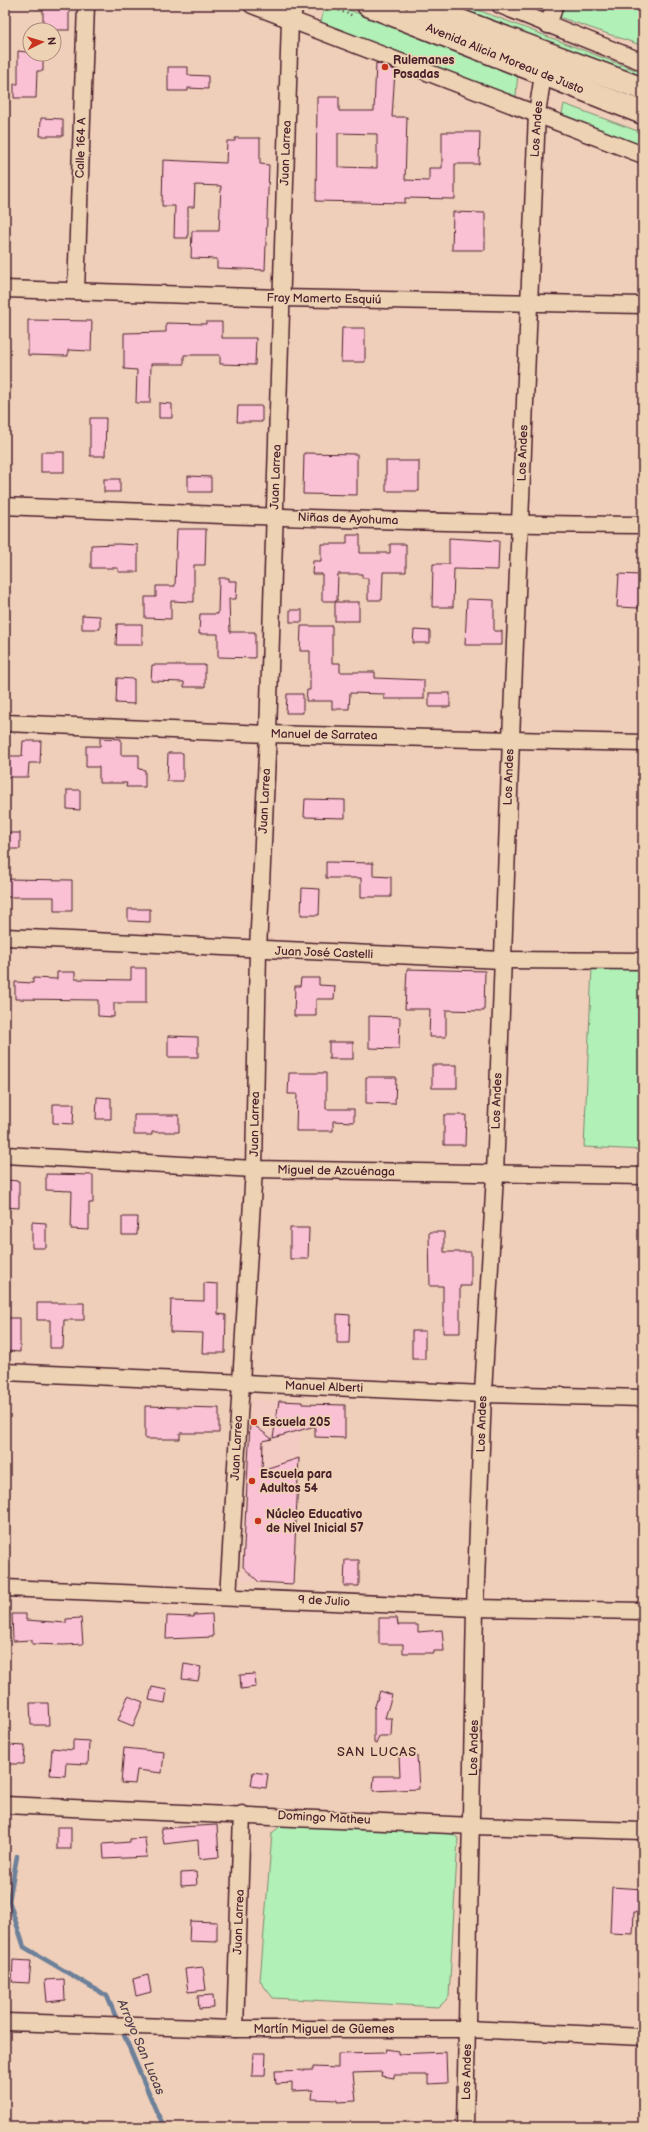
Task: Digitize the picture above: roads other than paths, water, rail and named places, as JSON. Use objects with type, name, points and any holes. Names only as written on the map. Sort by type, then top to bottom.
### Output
[{"type":"main road","name":"Avenida Alicia Moreau de Justo","points":[[368,5],[643,113]]},
{"type":"main road","name":"Avenida Alicia Moreau de Justo","points":[[418,5],[643,89]]},
{"type":"street","name":"Calle 164 A","points":[[76,291],[86,5]]},
{"type":"street","points":[[252,5],[643,154]]},
{"type":"street","name":"Juan Larrea","points":[[228,1597],[254,1169],[258,950],[268,734],[290,20],[296,5]]},
{"type":"street","points":[[500,5],[643,62]]},
{"type":"street","points":[[548,25],[556,5]]},
{"type":"street","name":"Los Andes","points":[[465,2127],[473,1826],[475,1608],[483,1394],[495,1174],[510,739],[521,524],[528,303],[537,113],[544,75]]},
{"type":"street","name":"Fray Mamerto Esquiú","points":[[5,289],[281,298],[643,305]]},
{"type":"street","name":"Niñas de Ayohuma","points":[[5,506],[275,517],[521,524],[643,525]]},
{"type":"street","name":"Manuel de Sarratea","points":[[5,723],[268,734],[643,743]]},
{"type":"street","name":"Juan José Castelli","points":[[5,937],[258,950],[502,960],[643,961]]},
{"type":"street","name":"Miguel de Azcuénaga","points":[[5,1155],[254,1169],[643,1176]]},
{"type":"street","name":"Manuel Alberti","points":[[5,1372],[483,1394],[643,1398]]},
{"type":"street","name":"9 de Julio","points":[[5,1588],[475,1608],[643,1611]]},
{"type":"street","name":"Domingo Matheu","points":[[5,1805],[242,1814],[473,1826],[643,1831]]},
{"type":"street","name":"Juan Larrea","points":[[235,2029],[242,1814]]},
{"type":"street","name":"Martín Miguel de Güemes","points":[[5,2022],[235,2029],[468,2029],[643,2037]]},
{"type":"waterway","name":"Arroyo San Lucas","points":[[17,1856],[9,1901],[24,1947],[107,1996],[118,2022]]},
{"type":"waterway","name":"Arroyo San Lucas","points":[[121,2028],[157,2113],[165,2127]]},
{"type":"place","name":"Rulemanes Posadas","points":[[385,67]]},
{"type":"place","name":"Escuela 205","points":[[254,1422]]},
{"type":"place","name":"Escuela para Adultos 54","points":[[252,1481]]},
{"type":"place","name":"Núcleo Educativo de Nivel Inicial 57","points":[[258,1521]]},
{"type":"district","name":"SAN LUCAS","points":[[377,1752]]}]
